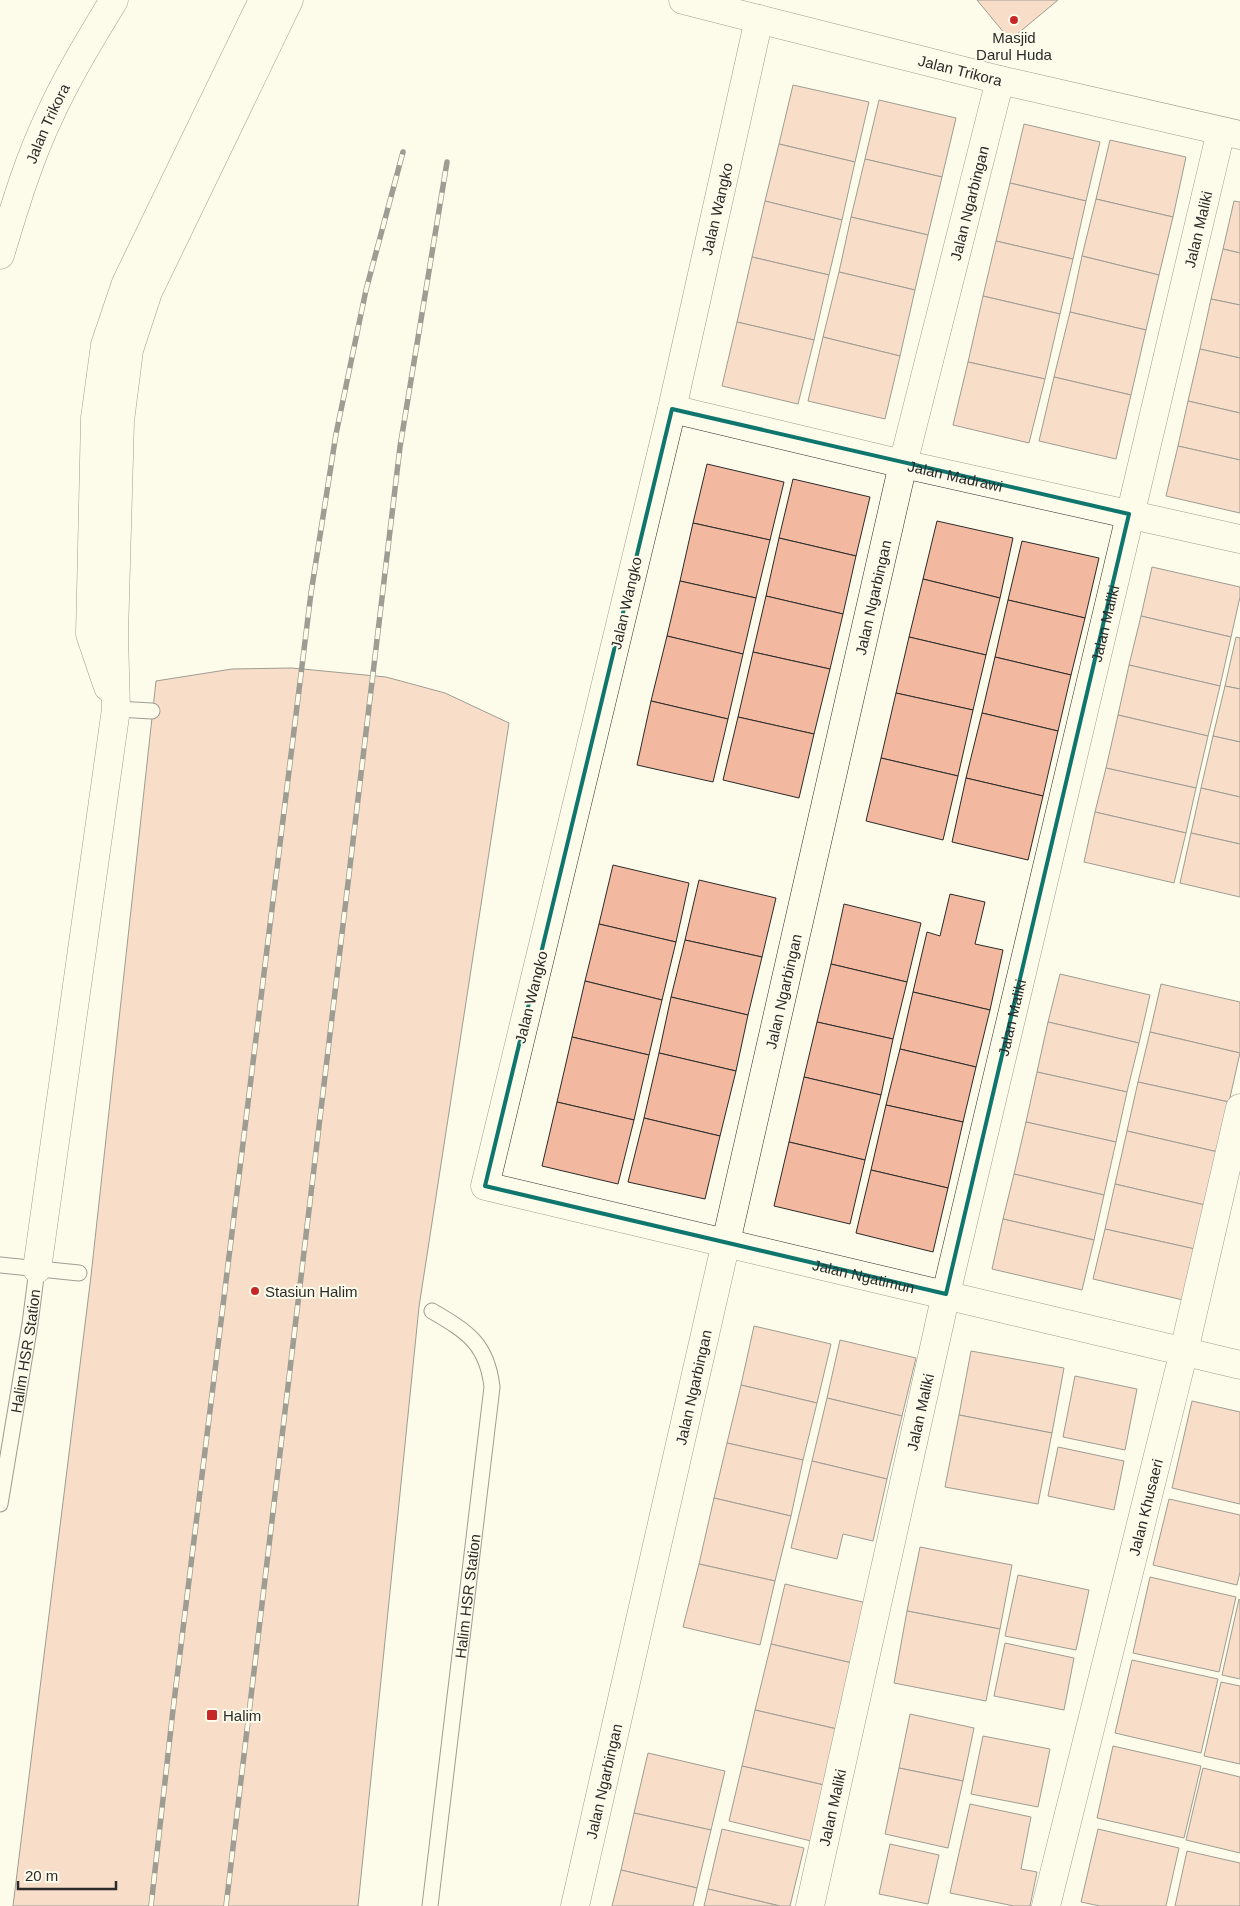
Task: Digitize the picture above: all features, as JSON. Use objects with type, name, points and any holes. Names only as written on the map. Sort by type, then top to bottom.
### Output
[{"type":"street","name":"Jalan Trikora","points":[[0,255],[26,174],[48,118],[92,36],[114,0]]},
{"type":"street","points":[[37,1269],[116,709],[114,635],[120,420],[137,288],[263,0]]},
{"type":"street","points":[[137,288],[290,0]]},
{"type":"street","name":"Jalan Trikora","points":[[683,0],[1000,80],[1230,133]]},
{"type":"street","name":"Jalan Wangko","points":[[485,1186],[672,409],[759,18]]},
{"type":"street","name":"Jalan Ngarbingan","points":[[575,1906],[903,464],[1000,80]]},
{"type":"street","name":"Jalan Maliki","points":[[810,1906],[946,1294],[1129,514],[1230,133]]},
{"type":"street","name":"Jalan Madrawi","points":[[672,409],[903,464],[1240,540]]},
{"type":"street","name":"Jalan Khusaeri","points":[[1046,1906],[1184,1351],[1240,1108]]},
{"type":"street","name":"Jalan Ngatimun","points":[[485,1186],[1240,1365]]},
{"type":"lane","points":[[116,709],[152,711]]},
{"type":"lane","points":[[0,1265],[37,1269]]},
{"type":"lane","name":"Halim HSR Station","points":[[0,1504],[30,1324],[37,1269],[79,1273]]},
{"type":"lane","name":"Halim HSR Station","points":[[430,1906],[492,1387],[490,1370],[484,1354],[458,1326],[432,1312]]},
{"type":"highlighted area","points":[[672,409],[1129,514],[946,1294],[485,1186]]},
{"type":"building","name":"Masjid Darul Huda","points":[[977,0],[1058,0],[1010,40]]},
{"type":"building","points":[[793,85],[869,102],[855,162],[779,144]]},
{"type":"building","points":[[879,100],[956,118],[942,177],[865,159]]},
{"type":"building","points":[[1024,124],[1100,142],[1086,201],[1010,183]]},
{"type":"building","points":[[1110,140],[1186,157],[1173,217],[1096,199]]},
{"type":"building","points":[[779,144],[855,162],[842,220],[765,201]]},
{"type":"building","points":[[865,159],[942,177],[928,235],[851,217]]},
{"type":"building","points":[[1010,183],[1086,201],[1073,259],[996,241]]},
{"type":"building","points":[[1096,199],[1173,217],[1159,275],[1082,256]]},
{"type":"building","points":[[765,201],[842,220],[829,275],[752,257]]},
{"type":"building","points":[[1234,201],[1240,202],[1240,253],[1223,249]]},
{"type":"building","points":[[851,217],[928,235],[915,290],[839,272]]},
{"type":"building","points":[[996,241],[1073,259],[1060,314],[983,296]]},
{"type":"building","points":[[1223,249],[1240,253],[1240,305],[1211,299]]},
{"type":"building","points":[[1082,256],[1159,275],[1146,330],[1070,312]]},
{"type":"building","points":[[752,257],[829,275],[814,340],[737,322]]},
{"type":"building","points":[[839,272],[915,290],[900,356],[823,337]]},
{"type":"building","points":[[983,296],[1060,314],[1045,379],[968,362]]},
{"type":"building","points":[[1211,299],[1240,305],[1240,358],[1200,349]]},
{"type":"building","points":[[1070,312],[1146,330],[1131,395],[1054,377]]},
{"type":"building","points":[[737,322],[814,340],[798,404],[722,386]]},
{"type":"building","points":[[823,337],[900,356],[885,419],[808,401]]},
{"type":"building","points":[[1200,349],[1240,358],[1240,413],[1188,401]]},
{"type":"building","points":[[968,362],[1045,379],[1029,443],[953,425]]},
{"type":"building","points":[[1054,377],[1131,395],[1116,459],[1039,441]]},
{"type":"building","points":[[1188,401],[1240,413],[1240,460],[1178,446]]},
{"type":"building","points":[[1178,446],[1240,460],[1240,513],[1166,496]]},
{"type":"building","points":[[707,464],[784,482],[770,540],[693,523]]},
{"type":"building","points":[[793,479],[870,497],[856,556],[779,538]]},
{"type":"building","points":[[937,521],[1013,538],[1000,598],[923,579]]},
{"type":"building","points":[[693,523],[770,540],[756,598],[680,581]]},
{"type":"building","points":[[779,538],[856,556],[843,614],[766,596]]},
{"type":"building","points":[[1022,541],[1099,558],[1085,618],[1008,600]]},
{"type":"building","points":[[1152,567],[1240,587],[1240,597],[1231,637],[1141,616]]},
{"type":"building","points":[[923,579],[1000,598],[986,655],[909,637]]},
{"type":"building","points":[[680,581],[756,598],[743,654],[667,636]]},
{"type":"building","points":[[766,596],[843,614],[830,669],[753,652]]},
{"type":"building","points":[[1008,600],[1085,618],[1071,675],[995,657]]},
{"type":"building","points":[[1141,616],[1231,637],[1220,686],[1129,665]]},
{"type":"building","points":[[667,636],[743,654],[728,719],[651,701]]},
{"type":"building","points":[[909,637],[986,655],[973,710],[896,693]]},
{"type":"building","points":[[1236,637],[1240,638],[1240,689],[1225,686]]},
{"type":"building","points":[[753,652],[830,669],[814,734],[738,717]]},
{"type":"building","points":[[995,657],[1071,675],[1058,731],[982,713]]},
{"type":"building","points":[[1129,665],[1220,686],[1208,736],[1118,715]]},
{"type":"building","name":"Stasiun Halim","points":[[292,668],[386,677],[445,693],[509,723],[419,1307],[358,1906],[13,1906],[91,1276],[156,681],[232,669]]},
{"type":"building","points":[[1225,686],[1240,689],[1240,742],[1213,736]]},
{"type":"building","points":[[896,693],[973,710],[958,776],[881,758]]},
{"type":"building","points":[[651,701],[728,719],[713,782],[637,765]]},
{"type":"building","points":[[982,713],[1058,731],[1043,796],[966,778]]},
{"type":"building","points":[[1118,715],[1208,736],[1196,788],[1106,768]]},
{"type":"building","points":[[738,717],[814,734],[799,798],[723,780]]},
{"type":"building","points":[[1213,736],[1240,742],[1240,797],[1201,788]]},
{"type":"building","points":[[881,758],[958,776],[943,840],[866,821]]},
{"type":"building","points":[[1106,768],[1196,788],[1186,833],[1095,812]]},
{"type":"building","points":[[966,778],[1043,796],[1028,860],[952,842]]},
{"type":"building","points":[[1201,788],[1240,797],[1240,844],[1191,833]]},
{"type":"building","points":[[1095,812],[1186,833],[1174,883],[1084,862]]},
{"type":"building","points":[[1191,833],[1240,844],[1240,897],[1180,883]]},
{"type":"building","points":[[613,865],[689,883],[676,942],[599,924]]},
{"type":"building","points":[[699,880],[776,898],[762,957],[685,940]]},
{"type":"building","points":[[950,894],[985,902],[975,944],[1003,950],[990,1010],[913,992],[927,932],[940,936]]},
{"type":"building","points":[[844,904],[921,923],[907,982],[831,964]]},
{"type":"building","points":[[599,924],[676,942],[662,1000],[585,981]]},
{"type":"building","points":[[685,940],[762,957],[748,1015],[671,997]]},
{"type":"building","points":[[831,964],[907,982],[893,1039],[817,1022]]},
{"type":"building","points":[[1060,974],[1150,995],[1139,1043],[1048,1022]]},
{"type":"building","points":[[585,981],[662,1000],[649,1055],[572,1037]]},
{"type":"building","points":[[1161,984],[1240,1002],[1240,1053],[1150,1032]]},
{"type":"building","points":[[913,992],[990,1010],[976,1067],[900,1049]]},
{"type":"building","points":[[671,997],[748,1015],[736,1071],[659,1053]]},
{"type":"building","points":[[817,1022],[893,1039],[881,1095],[804,1077]]},
{"type":"building","points":[[1048,1022],[1139,1043],[1127,1092],[1037,1072]]},
{"type":"building","points":[[1150,1032],[1240,1053],[1229,1102],[1138,1082]]},
{"type":"building","points":[[572,1037],[649,1055],[634,1120],[557,1102]]},
{"type":"building","points":[[900,1049],[976,1067],[963,1122],[886,1105]]},
{"type":"building","points":[[659,1053],[736,1071],[720,1136],[644,1118]]},
{"type":"building","points":[[1037,1072],[1127,1092],[1116,1142],[1026,1122]]},
{"type":"building","points":[[804,1077],[881,1095],[865,1160],[789,1142]]},
{"type":"building","points":[[1138,1082],[1229,1102],[1218,1152],[1127,1131]]},
{"type":"building","points":[[557,1102],[634,1120],[618,1184],[542,1166]]},
{"type":"building","points":[[886,1105],[963,1122],[948,1188],[871,1170]]},
{"type":"building","points":[[644,1118],[720,1136],[705,1199],[628,1182]]},
{"type":"building","points":[[1026,1122],[1116,1142],[1104,1195],[1014,1174]]},
{"type":"building","points":[[1127,1131],[1218,1152],[1205,1205],[1115,1184]]},
{"type":"building","points":[[789,1142],[865,1160],[850,1224],[774,1206]]},
{"type":"building","points":[[871,1170],[948,1188],[933,1252],[856,1233]]},
{"type":"building","points":[[1014,1174],[1104,1195],[1094,1240],[1003,1219]]},
{"type":"building","points":[[1115,1184],[1205,1205],[1195,1249],[1105,1229]]},
{"type":"building","points":[[1003,1219],[1094,1240],[1082,1290],[992,1269]]},
{"type":"building","points":[[1105,1229],[1195,1249],[1183,1300],[1093,1279]]},
{"type":"building","points":[[754,1326],[831,1344],[817,1403],[741,1385]]},
{"type":"building","points":[[840,1340],[916,1358],[902,1416],[827,1398]]},
{"type":"building","points":[[971,1351],[1064,1368],[1052,1433],[959,1415]]},
{"type":"building","points":[[1075,1376],[1137,1389],[1125,1450],[1063,1437]]},
{"type":"building","points":[[741,1385],[817,1403],[803,1460],[727,1443]]},
{"type":"building","points":[[827,1398],[902,1416],[887,1479],[812,1461]]},
{"type":"building","points":[[1192,1401],[1240,1412],[1240,1504],[1172,1488]]},
{"type":"building","points":[[959,1415],[1052,1433],[1038,1504],[945,1487]]},
{"type":"building","points":[[727,1443],[803,1460],[791,1516],[714,1498]]},
{"type":"building","points":[[1058,1447],[1124,1461],[1114,1510],[1048,1496]]},
{"type":"building","points":[[812,1461],[887,1479],[873,1541],[843,1534],[837,1559],[791,1548]]},
{"type":"building","points":[[714,1498],[791,1516],[775,1581],[699,1564]]},
{"type":"building","points":[[1169,1499],[1240,1515],[1240,1572],[1237,1585],[1153,1565]]},
{"type":"building","points":[[920,1547],[1012,1565],[1000,1629],[907,1611]]},
{"type":"building","points":[[699,1564],[775,1581],[760,1645],[683,1627]]},
{"type":"building","points":[[1018,1575],[1089,1590],[1076,1650],[1005,1636]]},
{"type":"building","points":[[1150,1577],[1236,1597],[1219,1672],[1133,1653]]},
{"type":"building","points":[[785,1584],[867,1603],[852,1663],[771,1644]]},
{"type":"building","points":[[1240,1600],[1240,1679],[1222,1675]]},
{"type":"building","points":[[907,1611],[1000,1629],[986,1701],[894,1683]]},
{"type":"building","points":[[1005,1643],[1074,1658],[1064,1710],[994,1696]]},
{"type":"building","points":[[771,1644],[852,1663],[837,1729],[755,1710]]},
{"type":"building","points":[[1132,1660],[1218,1679],[1201,1753],[1115,1733]]},
{"type":"building","points":[[1221,1682],[1240,1686],[1240,1764],[1204,1756]]},
{"type":"building","points":[[755,1710],[837,1729],[824,1785],[742,1766]]},
{"type":"building","points":[[910,1714],[974,1728],[963,1781],[899,1768]]},
{"type":"building","points":[[983,1736],[1050,1749],[1038,1807],[971,1794]]},
{"type":"building","points":[[1113,1746],[1201,1766],[1184,1838],[1097,1818]]},
{"type":"building","points":[[648,1753],[725,1771],[711,1830],[634,1813]]},
{"type":"building","points":[[742,1766],[824,1785],[811,1841],[729,1821]]},
{"type":"building","points":[[899,1768],[963,1781],[948,1848],[885,1834]]},
{"type":"building","points":[[1203,1768],[1240,1777],[1240,1853],[1186,1840]]},
{"type":"building","points":[[970,1804],[1031,1817],[1021,1869],[1037,1872],[1030,1906],[1014,1906],[950,1893]]},
{"type":"building","points":[[634,1813],[711,1830],[697,1888],[621,1870]]},
{"type":"building","points":[[722,1829],[804,1848],[790,1906],[780,1906],[708,1889]]},
{"type":"building","points":[[1098,1829],[1179,1848],[1166,1906],[1100,1906],[1081,1902]]},
{"type":"building","points":[[890,1844],[939,1855],[928,1904],[879,1894]]},
{"type":"building","points":[[1187,1851],[1240,1863],[1240,1906],[1175,1906]]},
{"type":"building","points":[[621,1870],[697,1888],[693,1906],[612,1906]]},
{"type":"building","points":[[708,1889],[780,1906],[704,1906]]},
{"type":"railway","points":[[151,1906],[173,1710],[311,593],[336,434],[366,290],[403,152]]},
{"type":"railway","points":[[226,1906],[400,447],[447,162]]},
{"type":"place","name":"Masjid Darul Huda","points":[[1014,20]]},
{"type":"place","name":"Stasiun Halim","points":[[255,1291]]},
{"type":"place","name":"Halim","points":[[212,1715]]}]
